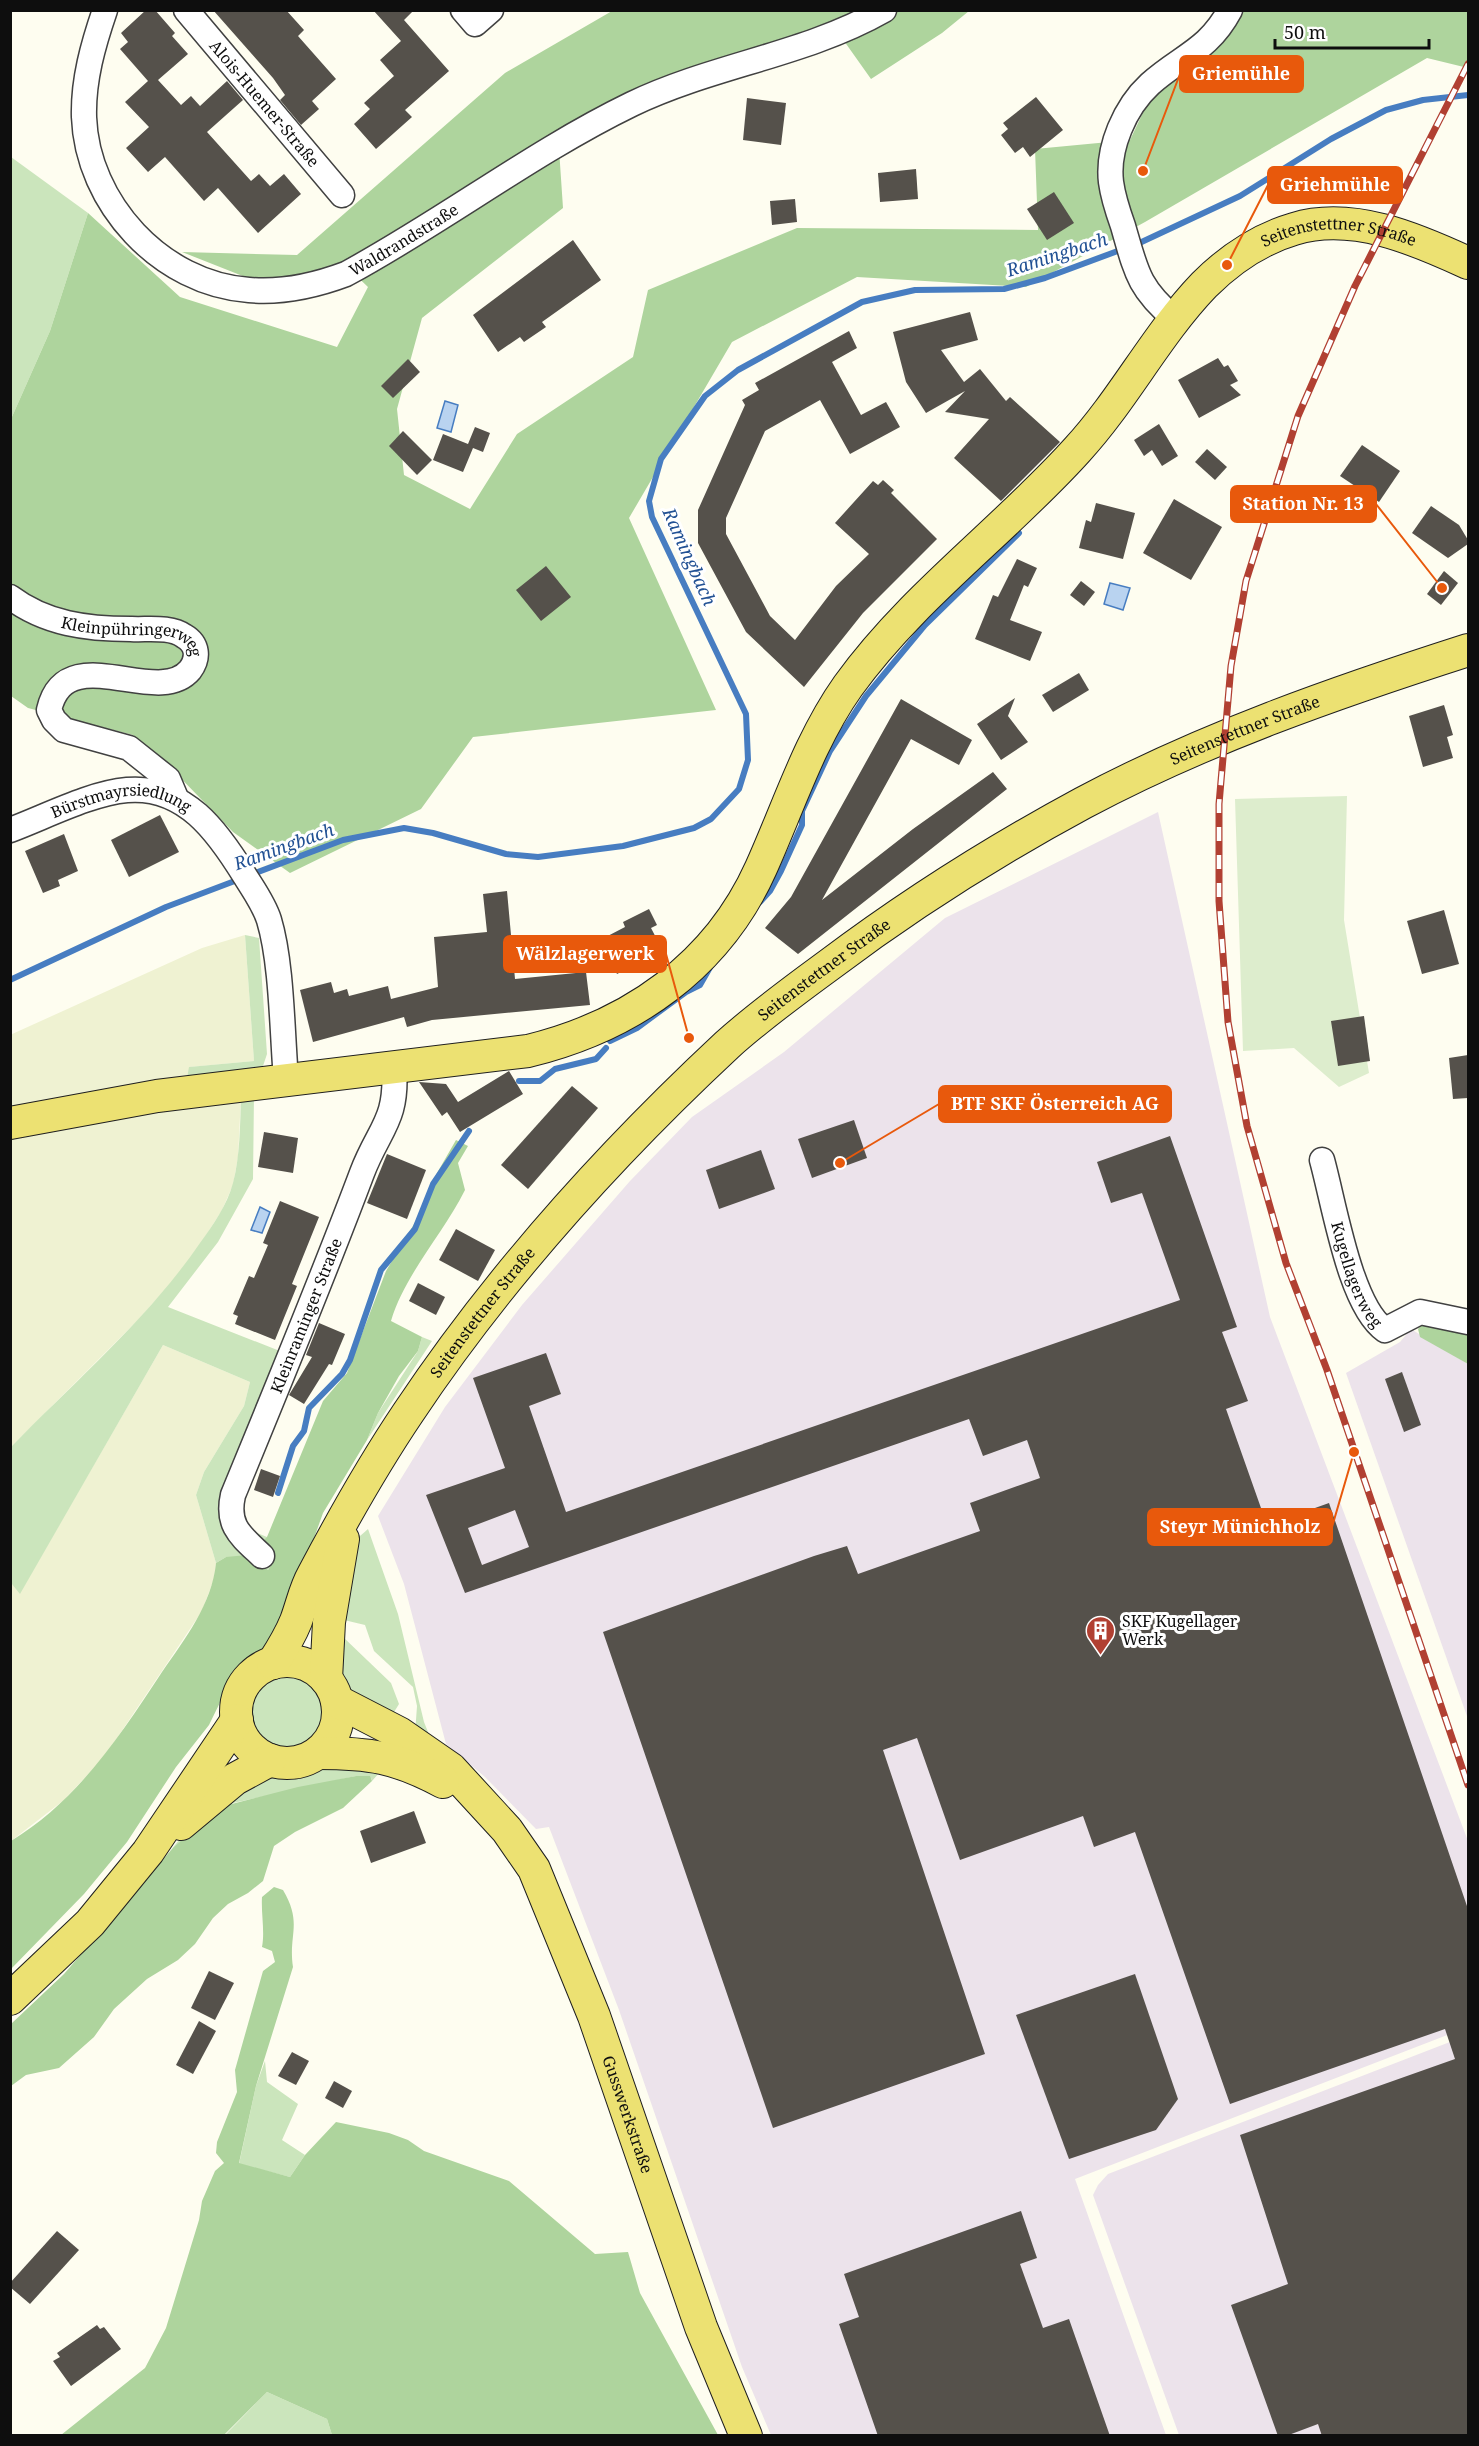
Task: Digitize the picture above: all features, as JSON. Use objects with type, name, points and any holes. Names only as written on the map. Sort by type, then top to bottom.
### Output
[{"type":"main road","name":"Seitenstettner Straße","points":[[394,1067],[528,1051],[581,1036],[622,1017],[671,986],[708,951],[731,922],[760,871],[808,756],[848,686],[909,615],[1037,493],[1079,448],[1175,319],[1204,285],[1227,265],[1249,249],[1297,228],[1366,225],[1421,243],[1468,262]]},
{"type":"main road","name":"Seitenstettner Straße","points":[[273,1663],[287,1641],[311,1578],[350,1509],[408,1412],[452,1351],[490,1300],[568,1206],[645,1125],[729,1044],[805,982],[951,879],[1085,802],[1205,746],[1306,705],[1468,650]]},
{"type":"main road","points":[[10,1123],[88,1107],[286,1078],[394,1067]]},
{"type":"main road","name":"Seitenstettner Straße","points":[[332,1690],[330,1610],[350,1509]]},
{"type":"main road","points":[[292,1661],[311,1666],[332,1690],[338,1720],[331,1739],[318,1753],[295,1762],[270,1760],[254,1751],[243,1737],[237,1720],[238,1702],[244,1685],[257,1672],[273,1663],[292,1661]]},
{"type":"main road","name":"Gusswerkstraße","points":[[332,1690],[436,1757],[485,1806],[520,1847],[534,1869],[554,1912],[594,2016],[701,2327],[746,2436]]},
{"type":"main road","points":[[10,1999],[90,1923],[148,1852],[237,1720]]},
{"type":"main road","name":"Gusswerkstraße","points":[[318,1753],[358,1753],[393,1758],[424,1772],[485,1806]]},
{"type":"main road","points":[[148,1852],[214,1795],[270,1760]]},
{"type":"street","name":"Waldrandstraße","points":[[105,10],[86,77],[84,117],[88,150],[95,171],[116,213],[134,234],[187,272],[214,283],[246,290],[278,291],[316,285],[346,274],[570,138],[632,104],[685,81],[817,42],[857,26],[884,10]]},
{"type":"street","name":"Alois-Huemer-Straße","points":[[186,10],[342,195]]},
{"type":"street","points":[[463,10],[475,24],[491,10]]},
{"type":"street","points":[[1175,319],[1149,296],[1137,274],[1111,182],[1115,144],[1134,102],[1151,83],[1205,44],[1220,28],[1230,10]]},
{"type":"street","name":"Kleinpühringerweg","points":[[10,597],[30,612],[55,621],[106,629],[168,630],[184,635],[194,644],[197,654],[194,664],[184,677],[169,682],[81,676],[67,679],[57,687],[49,710],[54,720],[64,730],[129,748],[168,779],[176,798]]},
{"type":"street","name":"Bürstmayrsiedlung","points":[[10,830],[106,794],[126,790],[149,790],[176,798],[200,815],[223,839],[258,897],[268,919],[274,949],[286,1078]]},
{"type":"street","name":"Kleinraminger Straße","points":[[262,1556],[240,1536],[232,1521],[230,1509],[233,1495],[321,1282],[368,1155],[393,1110],[396,1092],[394,1067]]},
{"type":"street","name":"Kugellagerweg","points":[[1322,1160],[1354,1287],[1370,1317],[1385,1330],[1420,1312],[1468,1322]]},
{"type":"shaded area","points":[[1158,812],[1270,1317],[1468,1841],[1468,2027],[1075,2179],[1166,2435],[771,2435],[742,2367],[619,2010],[549,1827],[536,1829],[485,1777],[446,1744],[404,1584],[378,1516],[445,1407],[522,1305],[630,1181],[692,1117],[784,1052],[945,918]]},
{"type":"shaded area","points":[[1411,1329],[1468,1364],[1468,1719],[1346,1373],[1400,1342]]},
{"type":"shaded area","points":[[1468,2035],[1468,2435],[1179,2435],[1093,2195],[1098,2185],[1108,2174]]},
{"type":"green space","points":[[612,11],[969,11],[942,33],[871,79],[832,24],[558,134],[563,208],[422,318],[397,409],[404,475],[470,509],[517,434],[633,357],[648,290],[797,228],[1038,230],[1035,149],[1130,140],[1156,85],[1235,11],[1468,11],[1468,68],[1427,58],[1145,222],[1026,287],[857,277],[732,342],[629,518],[716,710],[473,737],[421,809],[290,873],[233,832],[167,764],[133,735],[28,708],[11,696],[11,419],[50,331],[88,213],[180,297],[337,347],[368,287],[345,265],[273,288],[182,252],[297,255],[505,73]]},
{"type":"green space","points":[[11,157],[88,213],[50,331],[11,419]]},
{"type":"green space","points":[[1347,796],[1344,920],[1369,1073],[1339,1087],[1294,1048],[1243,1051],[1235,799]]},
{"type":"green space","points":[[245,935],[254,1061],[190,1067],[187,1078],[11,1120],[10,1035],[202,948]]},
{"type":"green space","points":[[245,935],[259,938],[267,1054],[262,1069],[187,1078],[189,1067],[254,1061]]},
{"type":"green space","points":[[254,1095],[253,1179],[218,1242],[168,1307],[295,1357],[240,1494],[240,1526],[267,1537],[274,1560],[268,1570],[226,1557],[216,1563],[196,1495],[204,1472],[244,1406],[250,1382],[163,1345],[20,1594],[11,1583],[11,1447],[158,1298],[210,1229],[233,1183],[238,1152],[241,1097]]},
{"type":"green space","points":[[241,1097],[238,1157],[233,1185],[222,1210],[205,1237],[179,1274],[138,1320],[11,1447],[11,1134]]},
{"type":"green space","points":[[456,1140],[468,1146],[458,1163],[465,1190],[405,1287],[391,1321],[422,1337],[418,1351],[399,1376],[378,1413],[367,1440],[323,1513],[282,1628],[230,1682],[209,1725],[176,1767],[127,1842],[84,1894],[11,1969],[11,1841],[57,1807],[77,1787],[130,1720],[196,1621],[209,1593],[216,1563],[226,1557],[247,1555],[268,1570],[274,1560],[259,1545],[267,1537],[323,1401],[347,1373],[386,1271],[417,1219],[437,1173]]},
{"type":"green space","points":[[1423,1323],[1468,1329],[1468,1364],[1420,1337],[1418,1329]]},
{"type":"green space","points":[[422,1337],[432,1341],[367,1440],[378,1413],[418,1351]]},
{"type":"green space","points":[[163,1345],[250,1382],[244,1406],[204,1472],[196,1495],[216,1563],[214,1579],[202,1611],[105,1756],[64,1800],[11,1841],[11,1583],[20,1593]]},
{"type":"green space","points":[[368,1529],[398,1614],[424,1722],[432,1742],[415,1734],[417,1706],[413,1687],[374,1651],[365,1625],[344,1620],[343,1637],[391,1683],[399,1704],[391,1717],[367,1708],[352,1697],[338,1676],[337,1628],[345,1567],[355,1541]]},
{"type":"green space","points":[[288,1676],[308,1682],[318,1692],[324,1712],[318,1732],[308,1742],[288,1748],[268,1742],[258,1732],[252,1712],[258,1692],[268,1682]]},
{"type":"green space","points":[[335,1764],[379,1773],[372,1781],[371,1778],[356,1776],[233,1803],[162,1861],[192,1824],[265,1776],[294,1775]]},
{"type":"green space","points":[[356,1776],[370,1776],[372,1781],[343,1808],[295,1832],[274,1846],[263,1881],[228,1904],[213,1918],[195,1944],[178,1960],[147,1979],[114,2009],[94,2037],[59,2068],[26,2075],[11,2086],[11,2024],[64,1974],[174,1847],[220,1807],[298,1787]]},
{"type":"green space","points":[[274,1887],[283,1890],[292,1912],[294,1921],[293,1967],[256,2086],[239,2163],[290,2177],[305,2155],[336,2122],[389,2133],[408,2140],[424,2151],[509,2181],[595,2254],[628,2252],[640,2293],[718,2435],[332,2435],[327,2419],[267,2392],[224,2435],[61,2435],[145,2368],[166,2328],[199,2220],[202,2201],[215,2171],[224,2163],[216,2153],[217,2142],[237,2092],[235,2070],[263,1971],[275,1962],[272,1951],[262,1947],[262,1897]]},
{"type":"green space","points":[[265,2061],[267,2082],[298,2104],[282,2140],[305,2155],[290,2177],[239,2164],[256,2086]]},
{"type":"green space","points":[[267,2392],[327,2419],[332,2435],[224,2436]]},
{"type":"water","points":[[445,401],[458,405],[451,432],[437,428]]},
{"type":"water","points":[[1110,583],[1130,588],[1123,610],[1104,604]]},
{"type":"water","points":[[260,1207],[270,1212],[262,1233],[251,1230]]},
{"type":"building","points":[[146,10],[155,10],[175,33],[172,36],[188,54],[158,80],[181,105],[191,96],[200,106],[227,81],[243,100],[207,132],[251,181],[259,174],[270,186],[284,174],[301,194],[258,233],[218,188],[204,201],[165,157],[148,172],[126,148],[149,127],[125,102],[148,81],[120,49],[128,42],[121,33]]},
{"type":"building","points":[[213,10],[286,10],[304,30],[298,36],[336,79],[312,101],[319,109],[301,125],[280,100],[285,95],[273,78]]},
{"type":"building","points":[[373,10],[414,10],[404,20],[449,71],[405,110],[412,117],[376,149],[354,124],[370,109],[364,103],[394,76],[380,60],[401,41]]},
{"type":"building","points":[[1036,97],[1063,130],[1030,157],[1023,147],[1015,153],[1001,135],[1008,129],[1003,123]]},
{"type":"building","points":[[747,98],[786,103],[781,145],[743,140]]},
{"type":"building","points":[[916,169],[918,199],[880,202],[878,173]]},
{"type":"building","points":[[1054,192],[1074,223],[1047,240],[1027,209]]},
{"type":"building","points":[[795,199],[797,222],[772,225],[770,201]]},
{"type":"building","points":[[573,240],[601,280],[542,322],[546,327],[524,342],[520,337],[498,352],[473,315]]},
{"type":"building","points":[[970,312],[978,340],[941,350],[964,382],[980,369],[1006,401],[1010,397],[1060,442],[1001,501],[954,458],[989,419],[945,412],[965,391],[926,413],[906,382],[893,332]]},
{"type":"building","points":[[849,331],[857,348],[832,362],[861,415],[886,402],[900,427],[850,454],[820,400],[765,431],[726,518],[726,534],[770,616],[795,640],[836,586],[869,554],[835,523],[873,481],[878,485],[883,480],[894,490],[891,493],[937,539],[863,613],[804,687],[746,632],[698,543],[698,510],[745,405],[742,400],[759,390],[755,383]]},
{"type":"building","points":[[1218,358],[1224,367],[1228,365],[1238,381],[1230,385],[1241,395],[1199,418],[1178,380]]},
{"type":"building","points":[[408,359],[420,372],[393,398],[381,386]]},
{"type":"building","points":[[1159,424],[1178,456],[1162,466],[1152,450],[1144,456],[1134,440]]},
{"type":"building","points":[[475,427],[490,433],[483,452],[473,448],[463,472],[433,460],[443,434],[468,444]]},
{"type":"building","points":[[403,431],[432,460],[417,475],[389,446]]},
{"type":"building","points":[[1362,445],[1400,471],[1379,502],[1340,476]]},
{"type":"building","points":[[1207,449],[1227,467],[1215,480],[1195,462]]},
{"type":"building","points":[[1174,499],[1222,527],[1191,580],[1143,553]]},
{"type":"building","points":[[1096,503],[1135,513],[1123,559],[1079,548],[1086,520],[1091,522]]},
{"type":"building","points":[[1431,506],[1459,525],[1468,540],[1468,544],[1448,558],[1412,533]]},
{"type":"building","points":[[1017,559],[1037,568],[1028,587],[1024,585],[1010,620],[1042,632],[1030,661],[975,639],[993,595],[998,597]]},
{"type":"building","points":[[546,566],[571,597],[541,621],[516,590]]},
{"type":"building","points":[[1444,571],[1458,583],[1441,605],[1427,594]]},
{"type":"building","points":[[1081,581],[1095,592],[1084,606],[1070,595]]},
{"type":"building","points":[[1079,673],[1089,690],[1053,712],[1042,695]]},
{"type":"building","points":[[1015,698],[1008,716],[1028,742],[1001,760],[977,724]]},
{"type":"building","points":[[901,699],[972,740],[959,765],[911,739],[822,900],[913,829],[993,772],[1007,789],[798,954],[765,928],[791,897]]},
{"type":"building","points":[[1444,705],[1453,735],[1447,737],[1453,758],[1423,767],[1409,716]]},
{"type":"building","points":[[160,815],[179,852],[129,877],[111,840]]},
{"type":"building","points":[[64,834],[78,871],[58,880],[60,886],[43,893],[25,851]]},
{"type":"building","points":[[507,891],[515,979],[586,972],[590,1005],[432,1020],[407,1027],[404,1017],[313,1042],[300,990],[331,982],[334,993],[347,989],[349,996],[388,986],[391,999],[438,987],[434,937],[487,932],[483,894]]},
{"type":"building","points":[[649,909],[657,925],[651,928],[663,951],[617,974],[600,940],[625,927],[623,922]]},
{"type":"building","points":[[1444,910],[1459,964],[1422,974],[1407,921]]},
{"type":"building","points":[[1364,1016],[1370,1061],[1338,1066],[1331,1021]]},
{"type":"building","points":[[1468,1055],[1468,1098],[1453,1099],[1449,1058]]},
{"type":"building","points":[[509,1071],[523,1094],[460,1132],[447,1112],[442,1116],[419,1082],[446,1084],[458,1102]]},
{"type":"building","points":[[572,1086],[598,1108],[528,1189],[501,1165]]},
{"type":"building","points":[[854,1120],[867,1158],[812,1178],[798,1139]]},
{"type":"building","points":[[264,1132],[298,1138],[293,1173],[258,1167]]},
{"type":"building","points":[[1170,1136],[1237,1327],[1222,1332],[1248,1401],[1226,1409],[1267,1525],[1329,1503],[1468,1909],[1468,2436],[1322,2436],[1318,2424],[1286,2436],[1278,2436],[1231,2305],[1288,2284],[1240,2135],[1455,2059],[1445,2029],[1230,2104],[1135,1832],[1094,1847],[1083,1816],[960,1860],[917,1738],[883,1750],[985,2054],[773,2128],[603,1632],[847,1546],[858,1574],[980,1531],[970,1503],[1040,1478],[1027,1440],[983,1456],[969,1419],[465,1593],[426,1495],[505,1468],[473,1378],[546,1353],[561,1394],[529,1406],[566,1512],[1180,1300],[1142,1193],[1111,1203],[1097,1162]],"holes":[[[515,1510],[529,1547],[482,1565],[468,1528]]]},
{"type":"building","points":[[761,1150],[775,1189],[719,1209],[706,1170]]},
{"type":"building","points":[[387,1154],[426,1170],[407,1219],[367,1203]]},
{"type":"building","points":[[280,1201],[319,1217],[292,1284],[297,1286],[275,1340],[235,1324],[238,1316],[233,1314],[249,1276],[254,1278],[268,1245],[263,1243]]},
{"type":"building","points":[[456,1229],[495,1250],[478,1281],[439,1260]]},
{"type":"building","points":[[418,1283],[445,1297],[436,1315],[409,1301]]},
{"type":"building","points":[[319,1323],[345,1334],[332,1365],[329,1364],[304,1404],[289,1395],[312,1357],[306,1355]]},
{"type":"building","points":[[1402,1372],[1421,1425],[1404,1432],[1385,1379]]},
{"type":"building","points":[[261,1469],[280,1476],[273,1497],[254,1490]]},
{"type":"building","points":[[414,1811],[426,1843],[371,1863],[360,1831]]},
{"type":"building","points":[[209,1971],[234,1983],[215,2020],[191,2008]]},
{"type":"building","points":[[1135,1974],[1178,2099],[1156,2130],[1069,2159],[1016,2015]]},
{"type":"building","points":[[199,2021],[216,2031],[193,2074],[176,2065]]},
{"type":"building","points":[[292,2052],[309,2061],[296,2085],[278,2076]]},
{"type":"building","points":[[334,2081],[352,2091],[343,2108],[325,2098]]},
{"type":"building","points":[[1021,2211],[1037,2258],[1020,2264],[1043,2328],[1069,2319],[1110,2436],[878,2436],[839,2324],[859,2317],[844,2274]]},
{"type":"building","points":[[57,2231],[79,2250],[30,2304],[10,2287],[10,2283]]},
{"type":"building","points":[[97,2325],[100,2329],[104,2327],[121,2349],[71,2386],[53,2361],[60,2357],[57,2353]]},
{"type":"waterway","name":"Ramingbach","points":[[1133,246],[1240,196],[1331,139],[1386,110],[1423,100],[1468,95]]},
{"type":"waterway","name":"Ramingbach","points":[[250,875],[343,840],[404,828],[433,833],[506,854],[538,857],[623,846],[694,828],[711,819],[739,789],[748,760],[746,714],[652,517],[649,501],[661,459],[705,396],[738,370],[862,302],[915,290],[1004,289],[1045,278],[1123,249]]},
{"type":"waterway","points":[[760,902],[770,891],[781,871],[802,825],[802,811],[830,751],[866,696],[925,625],[1019,533]]},
{"type":"waterway","name":"Ramingbach","points":[[10,980],[166,907],[240,879]]},
{"type":"waterway","points":[[610,1041],[637,1028],[686,992],[700,985],[712,964]]},
{"type":"waterway","points":[[519,1081],[540,1081],[555,1069],[596,1059],[606,1048]]},
{"type":"waterway","points":[[278,1493],[293,1446],[304,1431],[309,1408],[342,1374],[350,1360],[381,1270],[415,1229],[433,1184],[469,1131]]},
{"type":"railway","points":[[1468,64],[1355,286],[1298,416],[1246,581],[1231,666],[1219,804],[1219,901],[1228,1022],[1247,1126],[1286,1263],[1327,1370],[1468,1785]]},
{"type":"place","name":"Griemühle","points":[[1143,171]]},
{"type":"place","name":"Griehmühle","points":[[1227,265]]},
{"type":"place","name":"Station Nr. 13","points":[[1442,588]]},
{"type":"place","name":"Wälzlagerwerk","points":[[689,1038]]},
{"type":"place","name":"BTF SKF Österreich AG","points":[[840,1163]]},
{"type":"place","name":"Steyr Münichholz","points":[[1354,1452]]},
{"type":"place","name":"SKF Kugellager Werk","points":[[1101,1656]]}]
